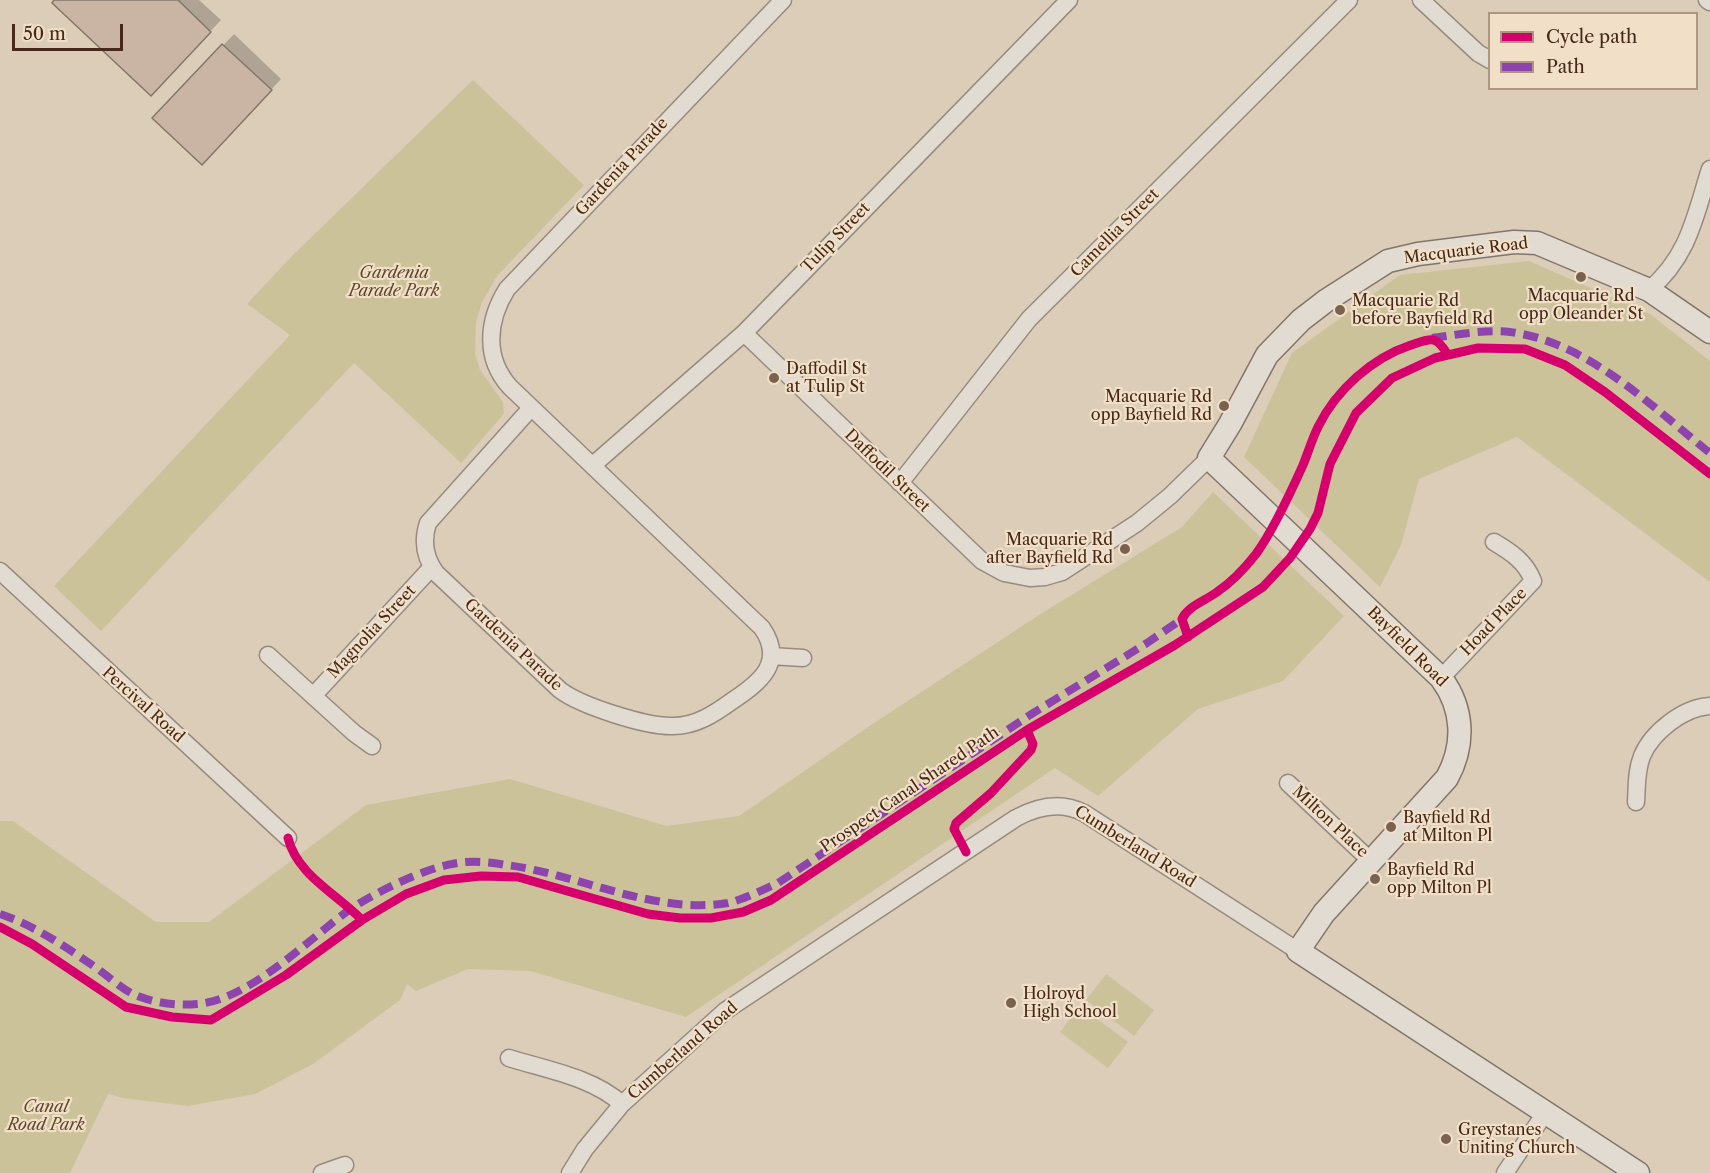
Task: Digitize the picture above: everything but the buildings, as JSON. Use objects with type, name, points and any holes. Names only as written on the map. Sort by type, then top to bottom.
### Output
[{"type":"street","name":"Gardenia Parade","points":[[531,408],[432,517],[425,531],[424,540],[432,567],[458,594],[570,697],[650,724],[680,726],[696,723],[713,715],[757,684],[767,671],[771,656],[770,643],[762,628],[504,380],[492,352],[492,322],[500,300],[507,289],[783,0]]},
{"type":"street","name":"Tulip Street","points":[[593,465],[744,333],[1069,0]]},
{"type":"street","name":"Camellia Street","points":[[900,483],[1029,319],[1349,0]]},
{"type":"street","points":[[1421,0],[1478,53],[1488,59]]},
{"type":"street","points":[[1649,290],[1674,265],[1685,246],[1710,169]]},
{"type":"street","name":"Macquarie Road","points":[[1045,577],[1062,572],[1128,530],[1170,496],[1209,458],[1267,355],[1301,320],[1327,300],[1388,261],[1418,254],[1514,242],[1537,243],[1649,290],[1710,332]]},
{"type":"street","name":"Daffodil Street","points":[[744,333],[989,566],[1012,575],[1030,578],[1045,577]]},
{"type":"street","name":"Bayfield Road","points":[[1209,458],[1441,678],[1454,699],[1460,721],[1459,746],[1453,767],[1439,788],[1324,913],[1298,951]]},
{"type":"street","name":"Hoad Place","points":[[1441,678],[1533,581],[1526,567],[1514,555],[1494,542]]},
{"type":"street","name":"Magnolia Street","points":[[313,696],[432,567]]},
{"type":"street","name":"Percival Road","points":[[0,571],[288,838]]},
{"type":"street","points":[[268,655],[354,733],[372,746]]},
{"type":"street","points":[[771,656],[803,658]]},
{"type":"street","points":[[1636,802],[1639,763],[1649,745],[1657,735],[1684,713],[1701,706],[1710,706]]},
{"type":"street","name":"Milton Place","points":[[1288,783],[1372,862]]},
{"type":"street","name":"Cumberland Road","points":[[570,1173],[585,1149],[622,1104],[725,1011],[1016,818],[1041,808],[1063,806],[1084,813],[1638,1173]]},
{"type":"street","points":[[509,1058],[593,1084],[611,1094],[622,1104]]},
{"type":"street","points":[[1505,1173],[1545,1113]]},
{"type":"street","points":[[322,1173],[345,1165]]},
{"type":"green space","name":"Gardenia Parade Park","points":[[473,80],[584,185],[497,276],[482,302],[476,322],[475,354],[480,370],[503,402],[504,414],[461,463],[354,363],[101,631],[54,586],[290,335],[247,304],[292,256]]},
{"type":"green space","points":[[1529,261],[1650,314],[1710,361],[1710,582],[1517,437],[1419,479],[1401,545],[1380,587],[1244,457],[1292,353],[1400,275]]},
{"type":"green space","name":"Canal Road Park","points":[[1213,492],[1344,616],[1283,681],[1198,709],[1098,796],[1055,768],[686,1017],[530,971],[468,969],[416,991],[407,984],[400,1000],[313,1064],[255,1094],[188,1106],[108,1094],[70,1173],[0,1173],[0,821],[13,821],[156,922],[209,922],[366,805],[510,779],[666,826],[739,816],[868,727],[1039,615],[1182,527]]},
{"type":"green space","points":[[1106,974],[1154,1010],[1134,1036],[1086,1000]]},
{"type":"green space","points":[[1080,1006],[1128,1042],[1108,1068],[1060,1032]]},
{"type":"marked path","points":[[1432,338],[1500,331],[1539,338],[1566,349],[1592,362],[1617,379],[1710,453]]},
{"type":"marked path","points":[[0,914],[51,938],[135,995],[158,1002],[189,1005],[217,1000],[237,992],[277,967],[359,903],[413,876],[452,864],[466,862],[500,864],[561,876],[644,899],[672,903],[700,905],[728,903],[778,883],[1030,715],[1182,619]]},
{"type":"cycle path","points":[[1188,637],[1182,619],[1185,614],[1228,584],[1256,554],[1287,499],[1318,427],[1345,388],[1383,358],[1418,343],[1429,340],[1437,341],[1448,355]]},
{"type":"cycle path","name":"Prospect Canal Shared Path","points":[[0,927],[32,944],[126,1007],[172,1017],[211,1020],[286,975],[362,920],[406,894],[444,880],[481,876],[518,877],[648,914],[680,918],[711,918],[743,912],[771,900],[1027,730],[1175,645],[1263,587],[1290,558],[1310,529],[1318,513],[1330,464],[1356,413],[1392,378],[1435,358],[1478,348],[1525,349],[1565,365],[1605,392],[1710,474]]},
{"type":"cycle path","points":[[966,852],[954,829],[956,823],[991,793],[1031,750],[1033,744],[1027,730]]},
{"type":"cycle path","points":[[288,838],[300,863],[309,873],[362,920]]},
{"type":"place","name":"Macquarie Rd opp Oleander St","points":[[1581,277]]},
{"type":"place","name":"Macquarie Rd before Bayfield Rd","points":[[1340,310]]},
{"type":"place","name":"Daffodil St at Tulip St","points":[[774,378]]},
{"type":"place","name":"Macquarie Rd opp Bayfield Rd","points":[[1224,406]]},
{"type":"place","name":"Macquarie Rd after Bayfield Rd","points":[[1125,549]]},
{"type":"place","name":"Bayfield Rd at Milton Pl","points":[[1391,827]]},
{"type":"place","name":"Bayfield Rd opp Milton Pl","points":[[1375,879]]},
{"type":"place","name":"Holroyd High School","points":[[1011,1003]]},
{"type":"place","name":"Greystanes Uniting Church","points":[[1446,1139]]}]
